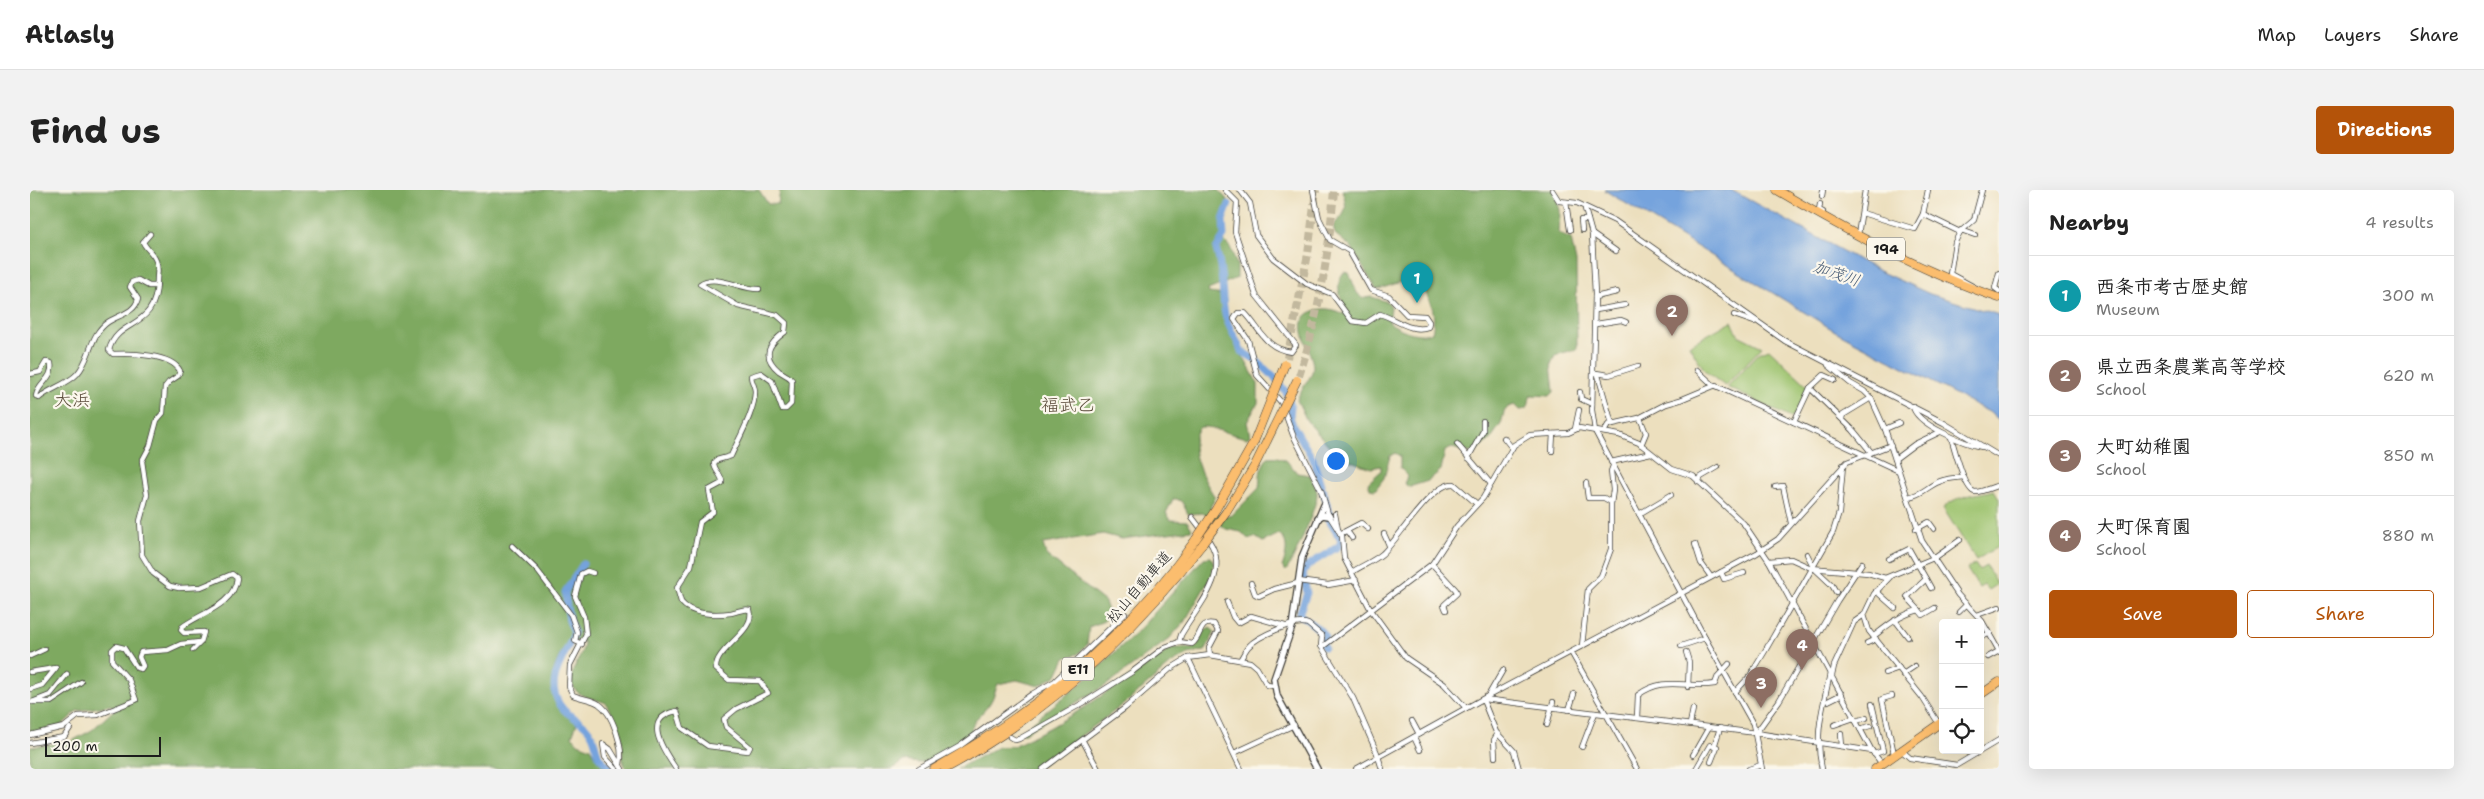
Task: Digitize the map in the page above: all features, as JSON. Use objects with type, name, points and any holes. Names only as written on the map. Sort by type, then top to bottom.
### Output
[{"type":"highway","name":"194","points":[[1777,190],[1858,235],[1978,291],[1999,298]]},
{"type":"highway","name":"松山自動車道","points":[[934,769],[1011,721],[1089,660],[1150,598],[1196,539],[1216,509],[1254,442],[1286,361]]},
{"type":"highway","name":"松山自動車道","points":[[945,769],[1018,724],[1084,672],[1145,613],[1201,546],[1226,512],[1255,465],[1298,378]]},
{"type":"highway","points":[[1984,692],[1999,682]]},
{"type":"highway","points":[[1875,769],[1884,766],[1898,752],[1939,723]]},
{"type":"street","points":[[1225,190],[1237,202],[1236,232],[1256,295],[1296,344],[1291,352],[1271,343],[1259,334],[1248,316],[1241,312],[1236,315],[1234,319],[1248,340],[1257,375],[1281,402],[1293,435],[1320,490],[1324,505],[1332,515],[1339,532],[1344,558],[1371,610],[1406,658],[1444,684],[1466,708]]},
{"type":"street","points":[[1240,190],[1250,203],[1256,235],[1274,258],[1307,284],[1332,294],[1352,321],[1366,323],[1380,314],[1400,324],[1419,328],[1428,327],[1429,322],[1425,316],[1407,314],[1389,296],[1371,290],[1348,251],[1330,240],[1319,218],[1313,190]]},
{"type":"street","points":[[1552,190],[1556,199],[1577,204],[1585,209],[1594,210],[1614,221],[1785,341],[1912,406],[1999,456]]},
{"type":"street","points":[[1822,196],[1823,190]]},
{"type":"street","points":[[1858,235],[1865,190]]},
{"type":"street","points":[[1862,213],[1915,229],[1923,214],[1928,190]]},
{"type":"street","points":[[1978,291],[1973,284],[1950,274],[1955,242],[1961,231],[1974,220],[1982,190]]},
{"type":"street","points":[[1566,202],[1570,230]]},
{"type":"street","points":[[1820,204],[1819,210],[1828,215],[1829,220]]},
{"type":"street","points":[[1585,209],[1592,234],[1596,310],[1592,404],[1595,431],[1756,733],[1762,767],[1749,769]]},
{"type":"street","points":[[1923,214],[1961,231],[1975,235]]},
{"type":"street","points":[[1582,230],[1581,220],[1588,220]]},
{"type":"street","points":[[150,234],[143,242],[156,261],[157,286],[154,304],[149,312],[118,335],[110,350],[113,354],[136,353],[166,360],[177,366],[180,372],[165,387],[163,412],[157,420],[150,446],[142,461],[147,495],[140,522],[140,541],[145,565],[170,586],[186,589],[201,587],[227,575],[236,575],[237,583],[228,596],[208,613],[181,629],[184,633],[204,632],[201,642],[193,650]]},
{"type":"street","points":[[1592,234],[1613,251]]},
{"type":"street","points":[[1585,245],[1593,245]]},
{"type":"street","points":[[1999,273],[1995,288],[1999,292]]},
{"type":"street","points":[[30,374],[40,372],[46,362],[51,363],[50,376],[37,392],[36,396],[39,398],[44,392],[71,378],[81,368],[89,347],[102,327],[132,309],[137,303],[138,300],[130,287],[132,282],[138,280],[149,286],[157,286]]},
{"type":"street","points":[[676,769],[658,740],[658,728],[664,717],[677,711],[678,721],[682,728],[708,746],[748,751],[750,747],[726,728],[724,719],[744,705],[768,693],[760,681],[729,680],[716,668],[717,661],[744,631],[751,613],[750,610],[745,609],[728,613],[696,612],[681,602],[677,588],[679,582],[690,570],[700,522],[713,512],[709,490],[722,483],[722,478],[716,470],[714,463],[717,460],[730,456],[737,440],[744,431],[756,390],[751,376],[759,373],[766,376],[772,381],[782,408],[786,409],[790,404],[792,380],[776,367],[768,348],[770,344],[785,332],[786,323],[777,315],[728,302],[700,284],[704,281],[726,282],[748,289],[759,289]]},
{"type":"street","points":[[1595,297],[1617,292]]},
{"type":"street","points":[[1596,310],[1625,306]]},
{"type":"street","points":[[1734,315],[1756,322]]},
{"type":"street","points":[[1596,324],[1614,320],[1626,322]]},
{"type":"street","points":[[1825,363],[1871,398],[1885,429],[1908,496],[1916,529],[1933,558],[1990,634],[1999,651],[1988,656]]},
{"type":"street","points":[[1598,375],[1616,374],[1638,366]]},
{"type":"street","points":[[1697,370],[1716,385],[1899,471]]},
{"type":"street","points":[[1594,371],[1598,375],[1612,424]]},
{"type":"street","points":[[1794,422],[1810,388],[1824,375],[1835,380]]},
{"type":"street","points":[[1604,432],[1606,427],[1612,424],[1640,418],[1666,404],[1716,385]]},
{"type":"street","points":[[1810,388],[1842,418],[1872,452]]},
{"type":"street","points":[[1580,392],[1581,399],[1592,404]]},
{"type":"street","points":[[1842,418],[1843,415],[1871,398]]},
{"type":"street","points":[[1912,406],[1916,414],[1940,432],[1962,442],[1986,448]]},
{"type":"street","points":[[1575,429],[1579,410]]},
{"type":"street","points":[[1640,418],[1646,433],[1641,445]]},
{"type":"street","points":[[1468,458],[1483,431],[1483,421]]},
{"type":"street","points":[[1885,429],[1899,423]]},
{"type":"street","points":[[1323,646],[1327,636],[1371,610],[1432,564],[1457,526],[1477,504],[1491,484],[1512,448],[1526,436],[1568,434],[1579,428],[1619,435],[1641,445],[1676,472],[1691,475],[1744,524],[1769,561],[1860,729],[1873,752],[1884,766]]},
{"type":"street","points":[[1895,459],[1915,444],[1940,432]]},
{"type":"street","points":[[1552,451],[1553,434]]},
{"type":"street","points":[[1950,437],[1964,477],[1974,492],[1999,485]]},
{"type":"street","points":[[1504,438],[1512,448]]},
{"type":"street","points":[[1458,444],[1491,484]]},
{"type":"street","points":[[1356,769],[1762,550],[1778,539],[1790,523],[1844,465],[1890,445]]},
{"type":"street","points":[[1612,464],[1651,453]]},
{"type":"street","points":[[1582,646],[1588,589],[1600,576],[1611,549],[1612,464]]},
{"type":"street","points":[[1735,692],[1750,676],[1793,604],[1814,568],[1838,519],[1844,465]]},
{"type":"street","points":[[1698,482],[1701,477],[1718,467]]},
{"type":"street","points":[[1908,496],[1919,495],[1944,480],[1964,477]]},
{"type":"street","points":[[1586,483],[1588,498],[1604,498],[1611,502]]},
{"type":"street","points":[[1352,572],[1380,555],[1408,520],[1429,499],[1448,484],[1454,484],[1477,504]]},
{"type":"street","points":[[1775,487],[1783,486],[1790,523]]},
{"type":"street","points":[[1639,514],[1671,495]]},
{"type":"street","points":[[1318,769],[1277,696],[1274,686],[1275,672],[1288,644],[1289,625],[1304,551],[1324,505]]},
{"type":"street","points":[[1318,518],[1323,515],[1332,515]]},
{"type":"street","points":[[1179,642],[1181,635],[1217,572],[1215,548],[1192,517]]},
{"type":"street","points":[[1916,529],[1929,522],[1934,529]]},
{"type":"street","points":[[1339,532],[1347,531],[1361,523],[1368,530]]},
{"type":"street","points":[[1347,531],[1352,538]]},
{"type":"street","points":[[1384,534],[1389,546]]},
{"type":"street","points":[[1769,561],[1791,559],[1814,568],[1871,573],[1883,578],[1890,577],[1933,558],[1960,540]]},
{"type":"street","points":[[1695,544],[1701,563],[1711,577]]},
{"type":"street","points":[[512,546],[536,570],[571,615],[578,632],[575,641],[582,644]]},
{"type":"street","points":[[1890,559],[1909,549],[1931,588]]},
{"type":"street","points":[[1807,554],[1814,568],[1836,592]]},
{"type":"street","points":[[1756,733],[1779,701],[1862,563]]},
{"type":"street","points":[[1432,564],[1457,593],[1444,605],[1446,610]]},
{"type":"street","points":[[1436,570],[1444,570]]},
{"type":"street","points":[[593,573],[587,571],[581,574],[576,588],[576,601],[586,622],[586,634],[570,665],[570,691],[576,697],[597,703],[606,710],[619,740],[621,767]]},
{"type":"street","points":[[1721,572],[1724,579],[1744,573]]},
{"type":"street","points":[[1822,769],[1818,742],[1818,724],[1834,666],[1847,642],[1854,622],[1864,615],[1876,591],[1890,577]]},
{"type":"street","points":[[1926,579],[1907,597],[1923,615],[1935,608]]},
{"type":"street","points":[[1252,583],[1254,594],[1259,596],[1274,589],[1298,582],[1328,585],[1356,580]]},
{"type":"street","points":[[1876,591],[1895,608]]},
{"type":"street","points":[[1227,602],[1232,617],[1238,623],[1251,616],[1289,625],[1308,624],[1327,636]]},
{"type":"street","points":[[1959,612],[1967,604]]},
{"type":"street","points":[[1977,615],[1999,607]]},
{"type":"street","points":[[1867,643],[1895,620],[1919,610]]},
{"type":"street","points":[[920,769],[960,746],[997,718],[1055,681],[1125,614]]},
{"type":"street","points":[[1864,615],[1867,626],[1875,638],[1888,651],[1903,674],[1939,719]]},
{"type":"street","points":[[1895,620],[1908,637]]},
{"type":"street","points":[[1010,737],[1015,740],[1019,739],[1050,722],[1132,672],[1165,647],[1179,642],[1192,644],[1204,625],[1208,623],[1214,624],[1218,631],[1209,648],[1210,655]]},
{"type":"street","points":[[1240,660],[1251,644],[1289,625]]},
{"type":"street","points":[[1984,636],[1990,634]]},
{"type":"street","points":[[1323,646],[1327,636]]},
{"type":"street","points":[[1681,646],[1705,638]]},
{"type":"street","points":[[30,735],[62,728],[78,716],[98,715],[136,700],[129,680],[112,661],[111,653],[116,646],[121,646],[126,650],[139,669],[143,666],[139,659],[141,652],[168,650],[176,646],[201,642]]},
{"type":"street","points":[[1793,648],[1799,642],[1813,642]]},
{"type":"street","points":[[1323,646],[1353,698],[1382,769]]},
{"type":"street","points":[[30,656],[45,649]]},
{"type":"street","points":[[1571,652],[1638,769]]},
{"type":"street","points":[[1686,652],[1689,662],[1688,686]]},
{"type":"street","points":[[1044,769],[1083,741],[1170,669],[1188,658],[1210,655],[1240,660],[1255,665],[1266,683],[1274,686]]},
{"type":"street","points":[[1188,658],[1242,769]]},
{"type":"street","points":[[1637,718],[1638,695],[1640,693],[1652,687],[1671,682],[1688,686],[1715,684],[1729,664]]},
{"type":"street","points":[[1903,674],[1915,666]]},
{"type":"street","points":[[30,672],[56,668],[42,685],[30,689]]},
{"type":"street","points":[[1885,673],[1899,668]]},
{"type":"street","points":[[1485,698],[1503,670]]},
{"type":"street","points":[[30,703],[50,696],[67,674]]},
{"type":"street","points":[[30,703],[51,702],[81,682]]},
{"type":"street","points":[[1569,710],[1574,694]]},
{"type":"street","points":[[1828,701],[1842,694]]},
{"type":"street","points":[[1892,696],[1882,699],[1898,752],[1910,758],[1957,764],[1999,740]]},
{"type":"street","points":[[1485,698],[1552,705],[1569,710],[1756,733],[1873,752],[1884,751],[1877,714],[1872,704]]},
{"type":"street","points":[[1485,698],[1497,735],[1514,751],[1520,769]]},
{"type":"street","points":[[1547,726],[1552,705]]},
{"type":"street","points":[[1690,724],[1693,709]]},
{"type":"street","points":[[1581,744],[1593,712]]},
{"type":"street","points":[[997,718],[1001,724]]},
{"type":"street","points":[[1834,725],[1866,718]]},
{"type":"street","points":[[1412,721],[1420,750]]},
{"type":"street","points":[[1234,753],[1294,725]]},
{"type":"street","points":[[1860,729],[1870,726]]},
{"type":"street","points":[[1693,755],[1709,727]]},
{"type":"street","points":[[30,743],[64,737],[70,728]]},
{"type":"street","points":[[1711,762],[1717,748],[1714,747],[1720,728]]},
{"type":"street","points":[[1841,734],[1842,746]]},
{"type":"street","points":[[1495,758],[1494,740],[1497,735]]},
{"type":"street","points":[[1083,741],[1098,769]]},
{"type":"street","points":[[616,769],[605,756],[603,744],[610,749],[621,767]]},
{"type":"street","points":[[1696,769],[1708,746],[1714,747]]},
{"type":"street","points":[[1944,769],[1945,763]]},
{"type":"green space","points":[[30,190],[759,190],[768,204],[778,204],[780,190],[1219,190],[1228,201],[1228,208],[1221,218],[1221,224],[1224,241],[1230,247],[1237,265],[1237,278],[1208,290],[1209,293],[1225,295],[1226,301],[1223,310],[1227,327],[1258,384],[1258,403],[1247,422],[1250,436],[1246,438],[1207,427],[1200,427],[1196,435],[1194,443],[1197,463],[1215,497],[1210,508],[1218,515],[1231,516],[1259,488],[1261,469],[1268,457],[1281,458],[1297,473],[1310,475],[1317,492],[1316,500],[1304,533],[1286,571],[1282,567],[1286,554],[1286,545],[1279,534],[1263,542],[1255,537],[1248,539],[1241,532],[1226,529],[1204,513],[1188,514],[1182,502],[1177,499],[1173,499],[1166,513],[1171,520],[1187,521],[1191,530],[1122,539],[1103,534],[1043,544],[1046,555],[1105,602],[1109,614],[1104,621],[1089,627],[1087,645],[1078,654],[1065,658],[1057,675],[1039,686],[1017,680],[998,684],[990,703],[976,720],[971,732],[966,737],[928,761],[919,763],[904,761],[892,769],[626,769],[623,761],[622,734],[606,703],[586,697],[574,689],[572,676],[584,642],[579,640],[564,649],[557,662],[552,682],[553,694],[559,706],[577,723],[572,736],[578,743],[591,748],[599,762],[610,769],[30,769],[30,747],[70,742],[92,730],[115,709],[111,705],[77,711],[62,725],[30,734]]},
{"type":"green space","points":[[1342,190],[1554,190],[1560,210],[1559,234],[1571,239],[1576,262],[1577,349],[1555,355],[1551,364],[1554,392],[1550,396],[1531,395],[1528,407],[1524,409],[1520,410],[1515,405],[1508,407],[1504,412],[1501,424],[1489,441],[1472,453],[1452,448],[1445,451],[1441,470],[1428,481],[1409,487],[1404,483],[1408,476],[1400,468],[1400,456],[1395,453],[1390,456],[1384,478],[1375,490],[1370,489],[1368,483],[1381,471],[1381,466],[1371,468],[1342,458],[1339,455],[1342,448],[1340,446],[1330,447],[1307,421],[1297,400],[1313,370],[1312,359],[1302,328],[1303,321],[1307,315],[1321,309],[1329,309],[1343,314],[1347,311],[1339,291],[1339,282],[1344,272],[1349,273],[1357,293],[1363,298],[1372,297],[1388,302],[1391,307],[1389,322],[1393,325],[1416,334],[1427,334],[1432,332],[1433,328],[1432,305],[1423,284],[1414,280],[1376,289],[1351,247],[1335,234],[1333,225],[1344,214],[1345,210]]},
{"type":"green space","points":[[1732,321],[1738,335],[1762,347],[1725,386],[1705,371],[1689,345]]},
{"type":"green space","points":[[1769,349],[1808,386],[1796,413],[1791,418],[1727,387],[1759,353]]},
{"type":"green space","points":[[1994,490],[1999,498],[1999,546],[1976,560],[1943,508],[1954,500]]},
{"type":"green space","points":[[1211,557],[1214,565],[1212,575],[1185,621],[1169,639],[1108,684],[1023,734],[1019,733],[1079,685],[1136,633],[1204,558]]},
{"type":"green space","points":[[1975,564],[1979,570],[1986,566],[1997,584],[1988,590],[1984,585],[1979,588],[1967,569]]},
{"type":"green space","points":[[1210,628],[1215,632],[1205,651],[1190,653],[1172,663],[1128,701],[1036,769],[957,769],[998,747],[1014,746],[1051,727],[1085,707],[1172,648],[1193,648],[1197,646],[1203,632]]},
{"type":"water","name":"加茂川","points":[[1604,190],[1731,190],[1879,271],[1930,294],[1999,315],[1999,421],[1989,412],[1835,331]]},
{"type":"waterway","points":[[1229,204],[1223,220],[1224,236],[1216,249],[1220,266],[1226,320],[1241,351],[1256,360],[1275,378],[1286,392],[1291,406],[1290,417],[1313,459],[1330,513],[1329,521],[1341,540],[1339,546],[1307,566],[1303,574],[1307,593],[1299,614],[1321,631],[1325,637],[1322,642],[1324,647]]},
{"type":"waterway","points":[[583,564],[565,592],[569,621],[574,632],[557,671],[554,690],[557,700],[564,710],[591,732],[600,759],[614,769]]},
{"type":"tunnel","points":[[1287,358],[1308,254],[1316,190]]},
{"type":"tunnel","points":[[1299,376],[1318,307],[1334,190]]},
{"type":"place","name":"西条市考古歴史館","points":[[1417,303]]},
{"type":"place","name":"県立西条農業高等学校","points":[[1672,336]]},
{"type":"place","name":"大町保育園","points":[[1802,670]]},
{"type":"place","name":"大町幼稚園","points":[[1761,708]]},
{"type":"district","name":"大浜","points":[[72,400]]},
{"type":"district","name":"福武乙","points":[[1068,405]]}]
